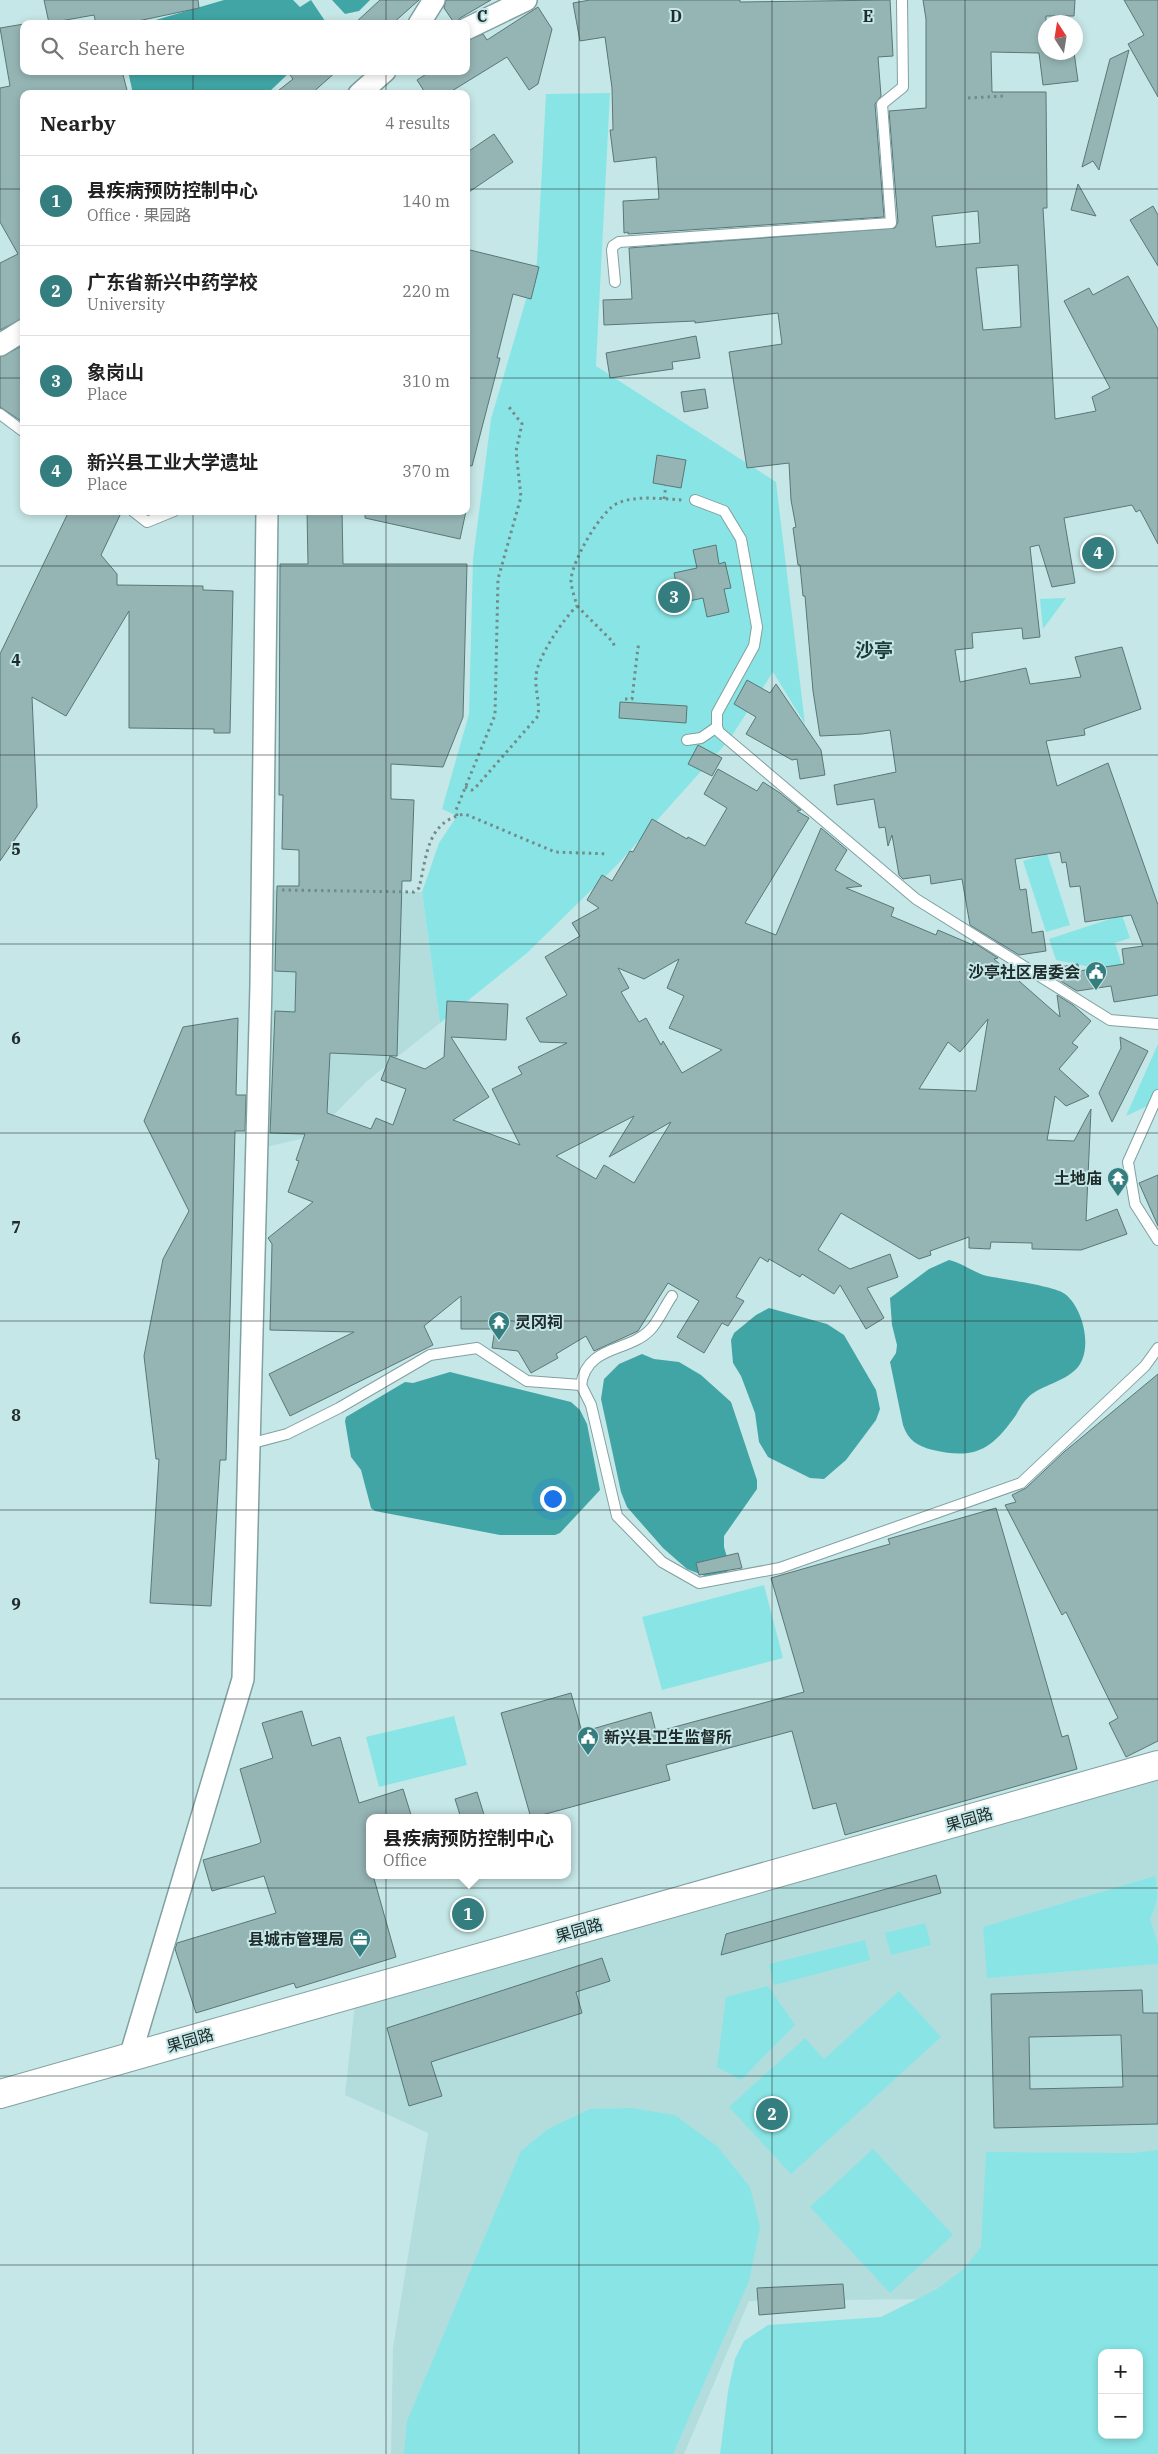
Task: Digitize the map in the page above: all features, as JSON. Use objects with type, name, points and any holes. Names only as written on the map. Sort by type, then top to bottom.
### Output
[{"type":"street","points":[[422,20],[434,0]]},
{"type":"street","points":[[470,28],[526,0]]},
{"type":"street","points":[[364,90],[381,75]]},
{"type":"street","points":[[374,90],[384,75]]},
{"type":"street","points":[[0,345],[20,332]]},
{"type":"street","points":[[130,2057],[243,1679],[261,985],[267,515]]},
{"type":"street","name":"果园路","points":[[0,2094],[1158,1764]]},
{"type":"street","points":[[0,2087],[30,2086]]},
{"type":"street","points":[[0,2104],[30,2086]]},
{"type":"lane","points":[[615,282],[612,250],[613,246],[619,242],[891,223],[882,104],[902,88],[902,0]]},
{"type":"lane","points":[[0,414],[20,429]]},
{"type":"lane","points":[[695,500],[724,511],[733,524],[744,548],[757,627],[754,646],[717,713],[717,727],[724,736],[916,900],[1110,1020],[1158,1024]]},
{"type":"lane","points":[[138,515],[148,522],[165,515]]},
{"type":"lane","points":[[687,740],[701,738],[717,727]]},
{"type":"lane","points":[[1158,1095],[1128,1162],[1135,1204],[1158,1240]]},
{"type":"lane","points":[[672,1296],[651,1329],[639,1338],[602,1354],[584,1370],[581,1385],[591,1405],[617,1516],[662,1562],[699,1583],[780,1568],[1021,1483],[1145,1366],[1158,1348]]},
{"type":"lane","points":[[249,1444],[296,1430],[339,1408],[430,1355],[477,1348],[527,1381],[581,1385]]},
{"type":"path","points":[[968,98],[1005,96]]},
{"type":"path","points":[[457,816],[456,810],[495,716],[498,579],[520,497],[516,451],[522,424],[510,407]]},
{"type":"path","points":[[664,499],[666,485]]},
{"type":"path","points":[[614,648],[613,642],[577,606],[571,580],[575,566],[600,518],[619,502],[635,498],[695,500]]},
{"type":"path","points":[[465,787],[472,790],[476,787],[538,716],[536,676],[538,669],[550,643],[568,615],[577,606]]},
{"type":"path","points":[[625,698],[632,699],[638,647],[642,646]]},
{"type":"path","points":[[261,890],[414,892],[418,888],[434,832],[440,824],[457,816],[471,815],[555,852],[608,854]]},
{"type":"shaded area","points":[[224,0],[293,0],[300,7],[311,0],[324,20],[156,20]]},
{"type":"shaded area","points":[[332,0],[370,0],[359,11],[345,14]]},
{"type":"shaded area","points":[[129,75],[287,75],[271,90],[132,90]]},
{"type":"shaded area","points":[[610,93],[596,366],[776,482],[805,724],[773,672],[729,740],[617,865],[527,953],[440,1023],[422,892],[439,843],[457,816],[442,809],[469,714],[473,559],[491,419],[537,262],[546,94]]},
{"type":"shaded area","points":[[1066,598],[1043,629],[1040,599]]},
{"type":"shaded area","points":[[1047,853],[1070,925],[1046,932],[1023,861]]},
{"type":"shaded area","points":[[261,890],[422,892],[440,1023],[367,1081],[313,1136],[257,1149]]},
{"type":"shaded area","points":[[1122,915],[1130,938],[1115,943],[1125,974],[1056,960],[1049,939]]},
{"type":"shaded area","points":[[1158,1044],[1158,1101],[1126,1116]]},
{"type":"shaded area","points":[[949,1260],[987,1276],[1060,1291],[1071,1300],[1077,1309],[1084,1329],[1085,1339],[1085,1350],[1082,1359],[1073,1372],[1029,1396],[1007,1427],[991,1444],[982,1449],[961,1454],[933,1450],[914,1442],[910,1438],[903,1425],[890,1362],[896,1353],[897,1345],[892,1325],[890,1298],[929,1269]]},
{"type":"shaded area","points":[[769,1308],[827,1324],[844,1335],[876,1390],[880,1409],[876,1420],[846,1460],[824,1479],[810,1478],[768,1457],[759,1442],[755,1413],[741,1376],[733,1363],[731,1340],[734,1333],[756,1315]]},
{"type":"shaded area","points":[[642,1354],[654,1359],[679,1362],[701,1375],[731,1402],[757,1480],[757,1489],[724,1536],[724,1547],[730,1567],[727,1572],[705,1576],[687,1569],[663,1548],[627,1507],[621,1492],[601,1399],[604,1379],[619,1364]]},
{"type":"shaded area","points":[[450,1372],[571,1402],[580,1410],[587,1424],[600,1490],[560,1533],[555,1535],[500,1535],[375,1511],[371,1508],[361,1470],[351,1457],[346,1417],[405,1382],[413,1383]]},
{"type":"shaded area","points":[[764,1585],[783,1658],[662,1690],[642,1617]]},
{"type":"shaded area","points":[[454,1716],[467,1765],[379,1787],[366,1737]]},
{"type":"shaded area","points":[[1158,1765],[1158,2209],[932,2299],[749,2301],[684,2454],[391,2454],[393,2348],[428,2133],[345,2095],[356,1994]]},
{"type":"shaded area","points":[[1155,1876],[1157,1898],[1150,1919],[1158,1945],[1158,1964],[987,1978],[983,1927]]},
{"type":"shaded area","points":[[925,1923],[931,1945],[891,1955],[885,1933]]},
{"type":"shaded area","points":[[865,1940],[870,1960],[774,1985],[769,1964]]},
{"type":"shaded area","points":[[768,1986],[795,2025],[741,2080],[717,2067],[726,1997]]},
{"type":"shaded area","points":[[899,1991],[941,2037],[791,2174],[729,2107],[805,2038],[824,2059]]},
{"type":"shaded area","points":[[631,2108],[675,2115],[717,2146],[750,2187],[760,2227],[749,2281],[673,2454],[404,2454],[407,2421],[521,2151],[548,2129],[590,2109]]},
{"type":"shaded area","points":[[873,2149],[953,2235],[890,2293],[810,2207]]},
{"type":"shaded area","points":[[1158,2150],[1158,2454],[720,2454],[728,2391],[735,2359],[744,2341],[768,2325],[881,2317],[937,2289],[964,2269],[981,2247],[986,2152],[1133,2153]]},
{"type":"building","points":[[44,0],[198,0],[199,8],[143,20],[95,20],[94,15],[66,20],[48,20]]},
{"type":"building","points":[[380,0],[419,0],[396,20],[358,20]]},
{"type":"building","points":[[446,0],[491,0],[458,20],[452,20],[444,8]]},
{"type":"building","points":[[590,0],[740,0],[740,2],[890,0],[893,56],[878,57],[881,96],[875,104],[884,217],[624,233],[623,201],[659,199],[656,157],[614,162],[610,130],[613,130],[612,88],[605,37],[580,41],[573,3]]},
{"type":"building","points":[[923,0],[1075,0],[1074,15],[1038,15],[1038,53],[991,52],[992,92],[1046,92],[1047,208],[1043,208],[1055,419],[1096,411],[1092,397],[1110,388],[1064,301],[1089,288],[1093,295],[1128,276],[1158,329],[1158,544],[1140,510],[1136,512],[1132,505],[1064,518],[1075,583],[1052,587],[1039,545],[1030,547],[1040,637],[1023,639],[1022,628],[972,633],[973,648],[955,650],[960,682],[1026,668],[1030,684],[1081,677],[1075,657],[1122,647],[1141,709],[1084,729],[1085,735],[1046,741],[1057,786],[1108,763],[1158,905],[1158,995],[1114,1002],[1111,986],[1077,991],[1054,977],[1053,968],[1078,964],[1079,971],[1124,964],[1122,949],[1143,946],[1131,915],[1085,922],[1080,886],[1070,887],[1066,862],[1062,863],[1060,852],[1015,859],[1020,890],[1026,889],[1032,933],[1043,931],[1046,951],[1019,955],[970,925],[962,879],[931,884],[930,875],[903,879],[899,875],[892,835],[888,846],[885,827],[879,828],[874,799],[837,805],[834,785],[896,772],[890,730],[862,734],[820,736],[813,691],[805,596],[803,596],[800,565],[798,565],[793,528],[796,527],[791,500],[789,463],[747,468],[729,352],[782,344],[778,313],[695,323],[695,321],[604,325],[603,300],[632,299],[629,248],[895,228],[898,222],[889,111],[926,108],[926,19]],"holes":[[[978,211],[980,243],[936,247],[932,216]],[[1018,265],[1021,327],[983,330],[976,268]]]},
{"type":"building","points":[[1124,0],[1158,0],[1158,97],[1128,44],[1144,35]]},
{"type":"building","points":[[538,7],[552,29],[538,84],[529,90],[507,57],[453,90],[423,90],[417,80],[425,75],[470,75],[470,39],[483,34],[487,40]]},
{"type":"building","points":[[20,25],[20,75],[123,75],[127,90],[20,90],[20,320],[0,330],[0,263],[18,254],[0,222],[0,88],[10,86],[0,28]]},
{"type":"building","points":[[1129,50],[1099,170],[1093,161],[1082,167],[1110,59]]},
{"type":"building","points":[[1040,60],[1075,60],[1078,81],[1043,85]]},
{"type":"building","points":[[290,75],[332,75],[316,90],[279,90],[293,79]]},
{"type":"building","points":[[494,134],[513,162],[470,191],[470,150]]},
{"type":"building","points":[[1078,184],[1096,216],[1071,210]]},
{"type":"building","points":[[1153,206],[1158,215],[1158,266],[1130,220]]},
{"type":"building","points":[[470,250],[539,267],[531,299],[513,294],[497,358],[500,358],[472,466],[470,466]]},
{"type":"building","points":[[696,336],[700,358],[672,362],[673,369],[610,378],[606,353]]},
{"type":"building","points":[[20,347],[20,420],[0,407],[0,357]]},
{"type":"building","points":[[705,389],[708,408],[684,412],[681,392]]},
{"type":"building","points":[[657,455],[686,460],[681,488],[653,483]]},
{"type":"building","points":[[67,515],[120,515],[101,555],[117,574],[117,585],[203,586],[203,590],[233,591],[230,733],[214,733],[214,729],[129,728],[129,611],[66,716],[32,697],[37,807],[0,861],[0,654]]},
{"type":"building","points":[[307,515],[342,515],[343,564],[467,564],[463,717],[443,767],[391,764],[391,799],[414,800],[411,881],[402,881],[397,1056],[330,1053],[327,1113],[371,1129],[376,1118],[393,1125],[406,1089],[381,1080],[390,1056],[425,1069],[444,1057],[447,1001],[508,1004],[506,1040],[451,1037],[489,1097],[453,1120],[520,1145],[492,1089],[522,1074],[518,1067],[567,1043],[540,1042],[526,1018],[567,995],[545,957],[580,936],[572,923],[599,908],[587,900],[602,875],[612,881],[630,851],[633,852],[652,819],[687,839],[688,837],[705,846],[727,808],[704,794],[718,769],[757,791],[763,782],[801,810],[797,811],[809,818],[745,923],[776,935],[821,828],[847,850],[835,870],[862,886],[846,888],[894,908],[891,916],[936,935],[938,930],[973,945],[973,942],[998,958],[994,959],[1060,1017],[1057,995],[1073,1005],[1091,1021],[1072,1043],[1078,1047],[1059,1069],[1089,1096],[1066,1106],[1055,1096],[1047,1140],[1074,1141],[1091,1109],[1086,1221],[1117,1209],[1127,1234],[1081,1250],[1032,1249],[1032,1243],[991,1242],[990,1249],[969,1248],[969,1237],[930,1251],[931,1255],[919,1259],[841,1213],[818,1250],[850,1269],[890,1254],[898,1277],[867,1288],[884,1318],[866,1329],[840,1285],[834,1294],[802,1274],[800,1277],[769,1259],[768,1262],[760,1257],[736,1297],[744,1301],[728,1326],[722,1323],[704,1353],[677,1337],[699,1301],[668,1283],[638,1331],[594,1351],[586,1336],[556,1354],[558,1358],[531,1373],[518,1351],[492,1348],[495,1329],[461,1329],[461,1296],[424,1326],[433,1345],[290,1416],[269,1374],[354,1332],[270,1330],[272,1244],[268,1238],[313,1202],[288,1192],[299,1161],[296,1160],[305,1134],[270,1133],[275,1011],[295,1012],[296,972],[275,971],[277,886],[299,886],[299,850],[282,849],[283,795],[279,795],[280,564],[308,564]],"holes":[[[679,959],[667,988],[684,996],[669,1028],[722,1050],[682,1073],[663,1041],[661,1045],[646,1018],[639,1022],[621,992],[629,988],[618,968],[644,979]],[[988,1019],[976,1091],[919,1089],[948,1042],[960,1052]],[[634,1116],[609,1157],[671,1122],[634,1183],[604,1165],[596,1179],[556,1156]]]},
{"type":"building","points":[[365,515],[465,515],[460,539],[365,518]]},
{"type":"building","points":[[716,545],[719,564],[725,562],[731,588],[724,589],[729,612],[707,617],[703,598],[680,603],[674,573],[697,568],[693,550]]},
{"type":"building","points":[[747,680],[770,693],[776,684],[821,750],[825,775],[800,779],[797,759],[792,760],[746,734],[756,717],[734,704]]},
{"type":"building","points":[[620,702],[687,706],[686,723],[619,718]]},
{"type":"building","points":[[698,745],[722,758],[712,776],[688,764]]},
{"type":"building","points":[[238,1018],[236,1095],[246,1095],[245,1131],[235,1131],[226,1460],[220,1460],[211,1606],[150,1603],[159,1459],[156,1459],[144,1356],[163,1259],[189,1211],[144,1121],[183,1027]]},
{"type":"building","points":[[1120,1037],[1148,1051],[1112,1122],[1099,1093],[1121,1048]]},
{"type":"building","points":[[1158,1175],[1158,1226],[1139,1183]]},
{"type":"building","points":[[1158,1374],[1158,1741],[1126,1757],[1109,1723],[1118,1718],[1066,1612],[1062,1615],[1005,1505],[1016,1502],[1012,1495],[1026,1488],[1064,1452]]},
{"type":"building","points":[[996,1508],[1062,1737],[1068,1735],[1077,1769],[845,1835],[836,1803],[813,1809],[792,1731],[666,1765],[670,1780],[546,1814],[530,1814],[501,1713],[571,1693],[582,1732],[651,1712],[656,1732],[804,1692],[771,1578],[890,1544],[888,1539]]},
{"type":"building","points":[[738,1553],[742,1568],[699,1575],[696,1563]]},
{"type":"building","points":[[302,1711],[312,1746],[340,1737],[359,1803],[403,1789],[411,1814],[366,1814],[366,1879],[374,1879],[396,1957],[296,1988],[294,1983],[196,2013],[175,1949],[177,1943],[276,1913],[264,1876],[212,1891],[203,1860],[261,1842],[240,1769],[273,1758],[262,1723]]},
{"type":"building","points":[[477,1792],[484,1814],[460,1814],[455,1799]]},
{"type":"building","points":[[936,1875],[941,1893],[721,1955],[726,1934]]},
{"type":"building","points":[[602,1958],[610,1981],[576,1992],[582,2013],[431,2062],[442,2096],[409,2106],[387,2028]]},
{"type":"building","points":[[1142,1990],[1143,2013],[1158,2013],[1158,2124],[994,2128],[991,1994]],"holes":[[[1121,2035],[1123,2087],[1030,2089],[1029,2037]]]},
{"type":"building","points":[[843,2284],[845,2308],[759,2315],[757,2288]]},
{"type":"place","name":"新兴县工业大学遗址","points":[[1098,553]]},
{"type":"place","name":"象岗山","points":[[674,597]]},
{"type":"place","name":"沙亭社区居委会","points":[[1096,991]]},
{"type":"place","name":"土地庙","points":[[1118,1197]]},
{"type":"place","name":"灵冈祠","points":[[499,1341]]},
{"type":"place","name":"新兴县卫生监督所","points":[[588,1756]]},
{"type":"place","name":"县疾病预防控制中心","points":[[468,1914]]},
{"type":"place","name":"县城市管理局","points":[[360,1958]]},
{"type":"place","name":"广东省新兴中药学校","points":[[772,2114]]},
{"type":"district","name":"沙亭","points":[[874,650]]}]
